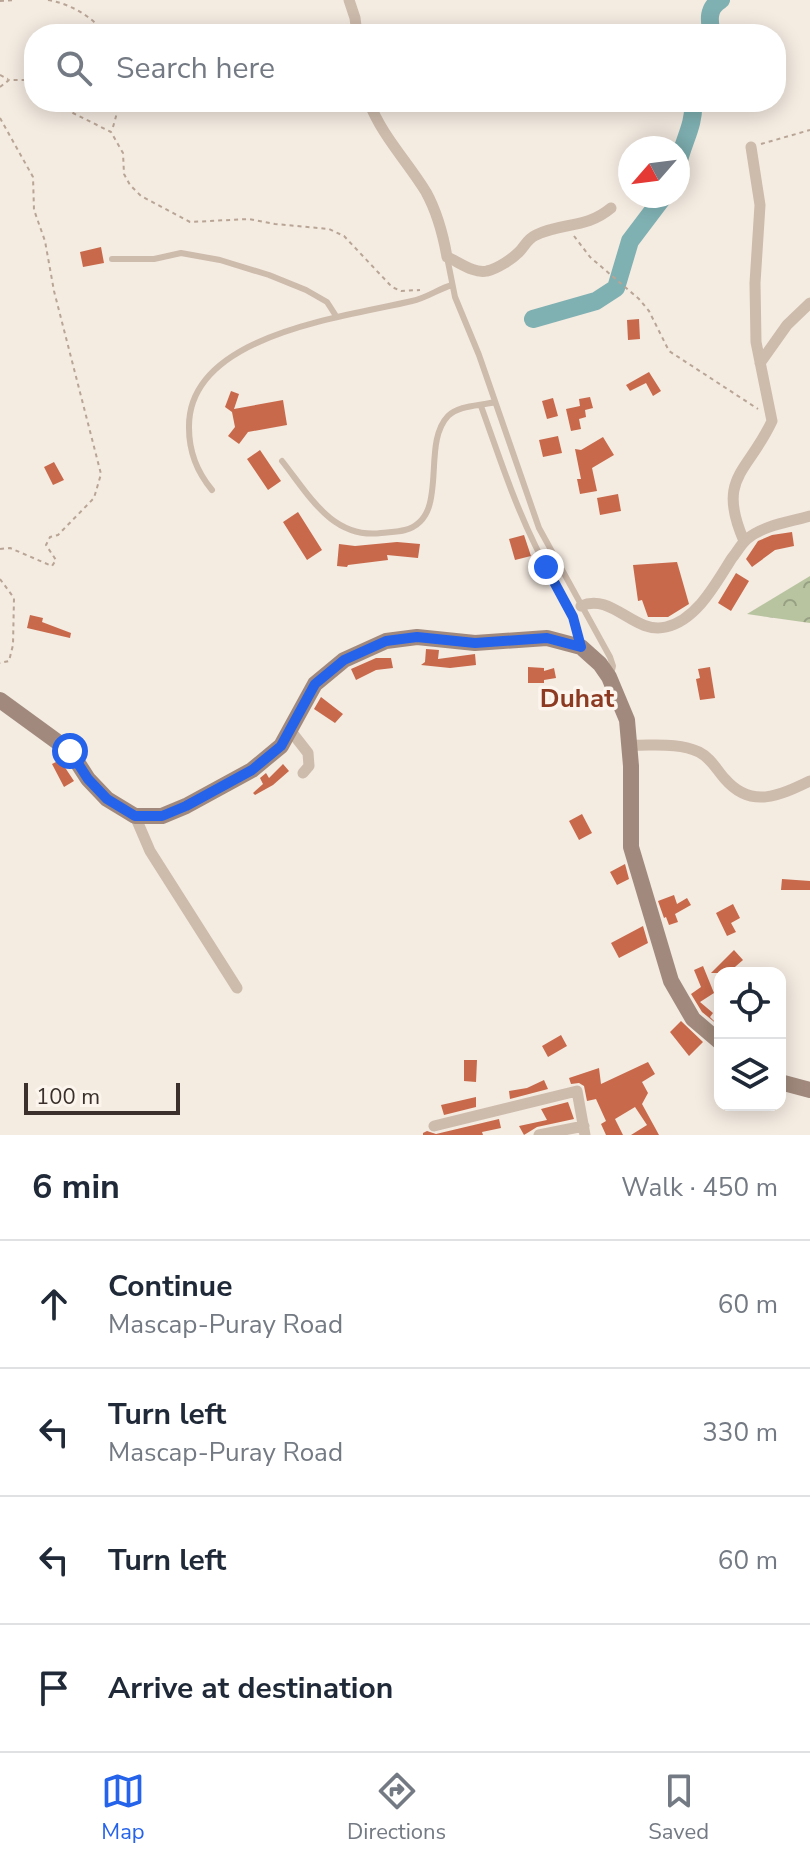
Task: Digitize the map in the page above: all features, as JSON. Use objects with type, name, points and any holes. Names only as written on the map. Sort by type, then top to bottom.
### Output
[{"type":"street","points":[[349,0],[356,24]]},
{"type":"street","points":[[374,112],[387,138],[425,190],[435,210],[447,257],[475,271],[491,270],[520,252],[528,239],[536,235],[599,218],[611,208]]},
{"type":"street","points":[[744,541],[734,519],[733,491],[737,477],[772,421],[756,342],[755,283],[760,205],[751,147]]},
{"type":"street","points":[[760,363],[780,333],[810,303]]},
{"type":"street","points":[[581,606],[593,602],[609,607],[643,626],[655,629],[667,627],[694,611],[744,541],[765,529],[810,516]]},
{"type":"street","points":[[0,700],[70,751],[88,779],[107,799],[135,816],[162,816],[239,777],[281,746],[315,684],[344,660],[386,641],[417,637],[475,643],[547,638],[581,647],[609,677],[627,720],[631,847],[671,981],[693,1019],[716,1039]]},
{"type":"street","points":[[290,730],[308,753],[309,766],[303,773]]},
{"type":"street","points":[[630,745],[683,746],[702,753],[736,790],[750,798],[782,793],[810,781]]},
{"type":"street","points":[[135,816],[150,851],[237,988]]},
{"type":"street","points":[[786,1084],[810,1090]]},
{"type":"street","points":[[434,1126],[577,1091],[584,1131],[539,1135]]},
{"type":"lane","points":[[112,259],[154,259],[181,253],[220,260],[306,290],[327,302],[336,316]]},
{"type":"lane","points":[[447,257],[452,285],[539,528],[610,657],[613,666],[609,677]]},
{"type":"lane","points":[[212,490],[198,469],[188,419],[196,391],[218,368],[276,334],[336,316],[415,301],[452,285]]},
{"type":"lane","points":[[282,461],[335,524],[350,532],[368,535],[407,530],[428,513],[436,438],[441,425],[450,413],[461,408],[495,402]]},
{"type":"lane","points":[[481,406],[513,497],[573,617],[581,647]]},
{"type":"path","points":[[0,1],[15,0]]},
{"type":"path","points":[[48,0],[80,12],[98,24]]},
{"type":"path","points":[[0,75],[9,80],[24,80]]},
{"type":"path","points":[[0,87],[9,80]]},
{"type":"path","points":[[71,112],[111,132],[123,153],[124,174],[141,196],[190,222],[249,219],[329,229],[344,236],[392,287],[401,291],[441,288]]},
{"type":"path","points":[[113,127],[117,112]]},
{"type":"path","points":[[0,118],[33,177],[34,210],[45,241],[54,291],[101,474],[94,498],[58,535],[50,537],[46,545],[56,560],[52,566],[10,548],[0,549]]},
{"type":"path","points":[[751,147],[810,130]]},
{"type":"path","points":[[570,227],[590,257],[649,311],[669,351],[679,360],[726,386],[755,409],[771,412]]},
{"type":"path","points":[[0,579],[14,598],[13,645],[9,661],[0,663]]},
{"type":"green space","points":[[810,576],[810,623],[747,614]]},
{"type":"building","points":[[101,247],[104,263],[83,267],[80,252]]},
{"type":"building","points":[[639,319],[640,339],[628,340],[627,320]]},
{"type":"building","points":[[649,372],[661,391],[653,396],[646,383],[630,391],[626,385]]},
{"type":"building","points":[[231,391],[239,394],[234,409],[283,400],[287,425],[248,432],[239,444],[228,436],[235,427],[232,412],[225,407]]},
{"type":"building","points":[[590,397],[593,408],[585,410],[586,417],[579,419],[581,429],[571,431],[566,409],[580,406],[579,399]]},
{"type":"building","points":[[553,398],[558,416],[547,419],[542,401]]},
{"type":"building","points":[[558,436],[562,453],[543,457],[539,440]]},
{"type":"building","points":[[603,437],[614,455],[592,468],[597,491],[580,494],[577,479],[581,479],[575,449],[581,450]]},
{"type":"building","points":[[260,450],[281,481],[268,490],[247,459]]},
{"type":"building","points":[[54,462],[64,480],[53,485],[44,467]]},
{"type":"building","points":[[618,494],[621,511],[600,515],[597,498]]},
{"type":"building","points":[[298,512],[322,550],[307,560],[283,522]]},
{"type":"building","points":[[792,532],[794,546],[775,550],[752,567],[746,559],[758,541]]},
{"type":"building","points":[[524,535],[531,556],[515,560],[509,539]]},
{"type":"building","points":[[397,542],[420,544],[418,558],[387,555],[388,560],[337,566],[339,544],[355,546]]},
{"type":"building","points":[[677,562],[689,604],[668,617],[648,617],[642,600],[638,601],[633,565]]},
{"type":"building","points":[[736,573],[749,581],[731,611],[718,603]]},
{"type":"building","points":[[30,615],[43,618],[42,622],[71,633],[70,638],[27,628]]},
{"type":"building","points":[[426,649],[439,650],[438,659],[475,654],[476,665],[450,668],[421,665],[425,662]]},
{"type":"building","points":[[376,658],[391,658],[393,668],[376,670],[356,680],[351,669]]},
{"type":"building","points":[[528,667],[544,668],[544,671],[554,668],[556,678],[544,680],[544,683],[528,683]]},
{"type":"building","points":[[710,667],[715,698],[700,700],[696,679],[700,678],[698,669]]},
{"type":"building","points":[[321,697],[343,714],[335,723],[314,709]]},
{"type":"building","points":[[60,760],[74,781],[64,787],[52,764]]},
{"type":"building","points":[[283,764],[289,771],[255,795],[253,793],[263,784],[260,778],[266,773],[269,778]]},
{"type":"building","points":[[582,814],[592,833],[579,840],[569,821]]},
{"type":"building","points":[[625,864],[629,879],[617,885],[610,872]]},
{"type":"building","points":[[782,879],[810,881],[810,890],[781,890]]},
{"type":"building","points":[[674,895],[677,904],[687,898],[691,905],[675,914],[678,922],[669,925],[658,901]]},
{"type":"building","points":[[733,904],[740,918],[731,923],[736,932],[727,936],[716,913]]},
{"type":"building","points":[[643,926],[648,943],[619,958],[611,943]]},
{"type":"building","points":[[734,950],[743,960],[735,967],[717,967]]},
{"type":"building","points":[[703,966],[714,993],[700,1002],[713,1013],[710,1017],[714,1022],[702,1012],[691,994],[701,987],[694,970]]},
{"type":"building","points":[[681,1021],[703,1042],[689,1056],[670,1032]]},
{"type":"building","points":[[561,1035],[567,1046],[548,1057],[542,1046]]},
{"type":"building","points":[[464,1060],[477,1060],[476,1082],[464,1081]]},
{"type":"building","points":[[648,1062],[655,1074],[642,1082],[648,1093],[642,1104],[659,1135],[631,1135],[647,1125],[635,1107],[615,1119],[623,1135],[606,1135],[601,1124],[606,1121],[596,1099],[587,1101],[584,1086],[571,1084],[569,1078],[599,1068],[601,1084]]},
{"type":"building","points":[[544,1080],[548,1089],[510,1099],[509,1091],[527,1088]]},
{"type":"building","points":[[476,1097],[476,1107],[444,1115],[441,1105]]},
{"type":"building","points":[[568,1102],[574,1119],[537,1127],[524,1135],[519,1126],[547,1120],[541,1109]]},
{"type":"building","points":[[499,1119],[501,1128],[482,1132],[483,1135],[423,1135],[427,1131],[436,1134]]},
{"type":"waterway","points":[[711,24],[711,11],[721,0]]},
{"type":"waterway","points":[[687,136],[692,112]]},
{"type":"waterway","points":[[533,319],[596,301],[616,288],[630,241],[655,208]]},
{"type":"district","name":"Duhat","points":[[577,698]]},
{"type":"route","points":[[70,751],[88,779],[107,799],[135,816],[162,816],[252,770],[281,746],[315,684],[344,660],[386,641],[417,637],[475,643],[547,638],[564,640],[581,647],[573,617],[546,567]]}]
